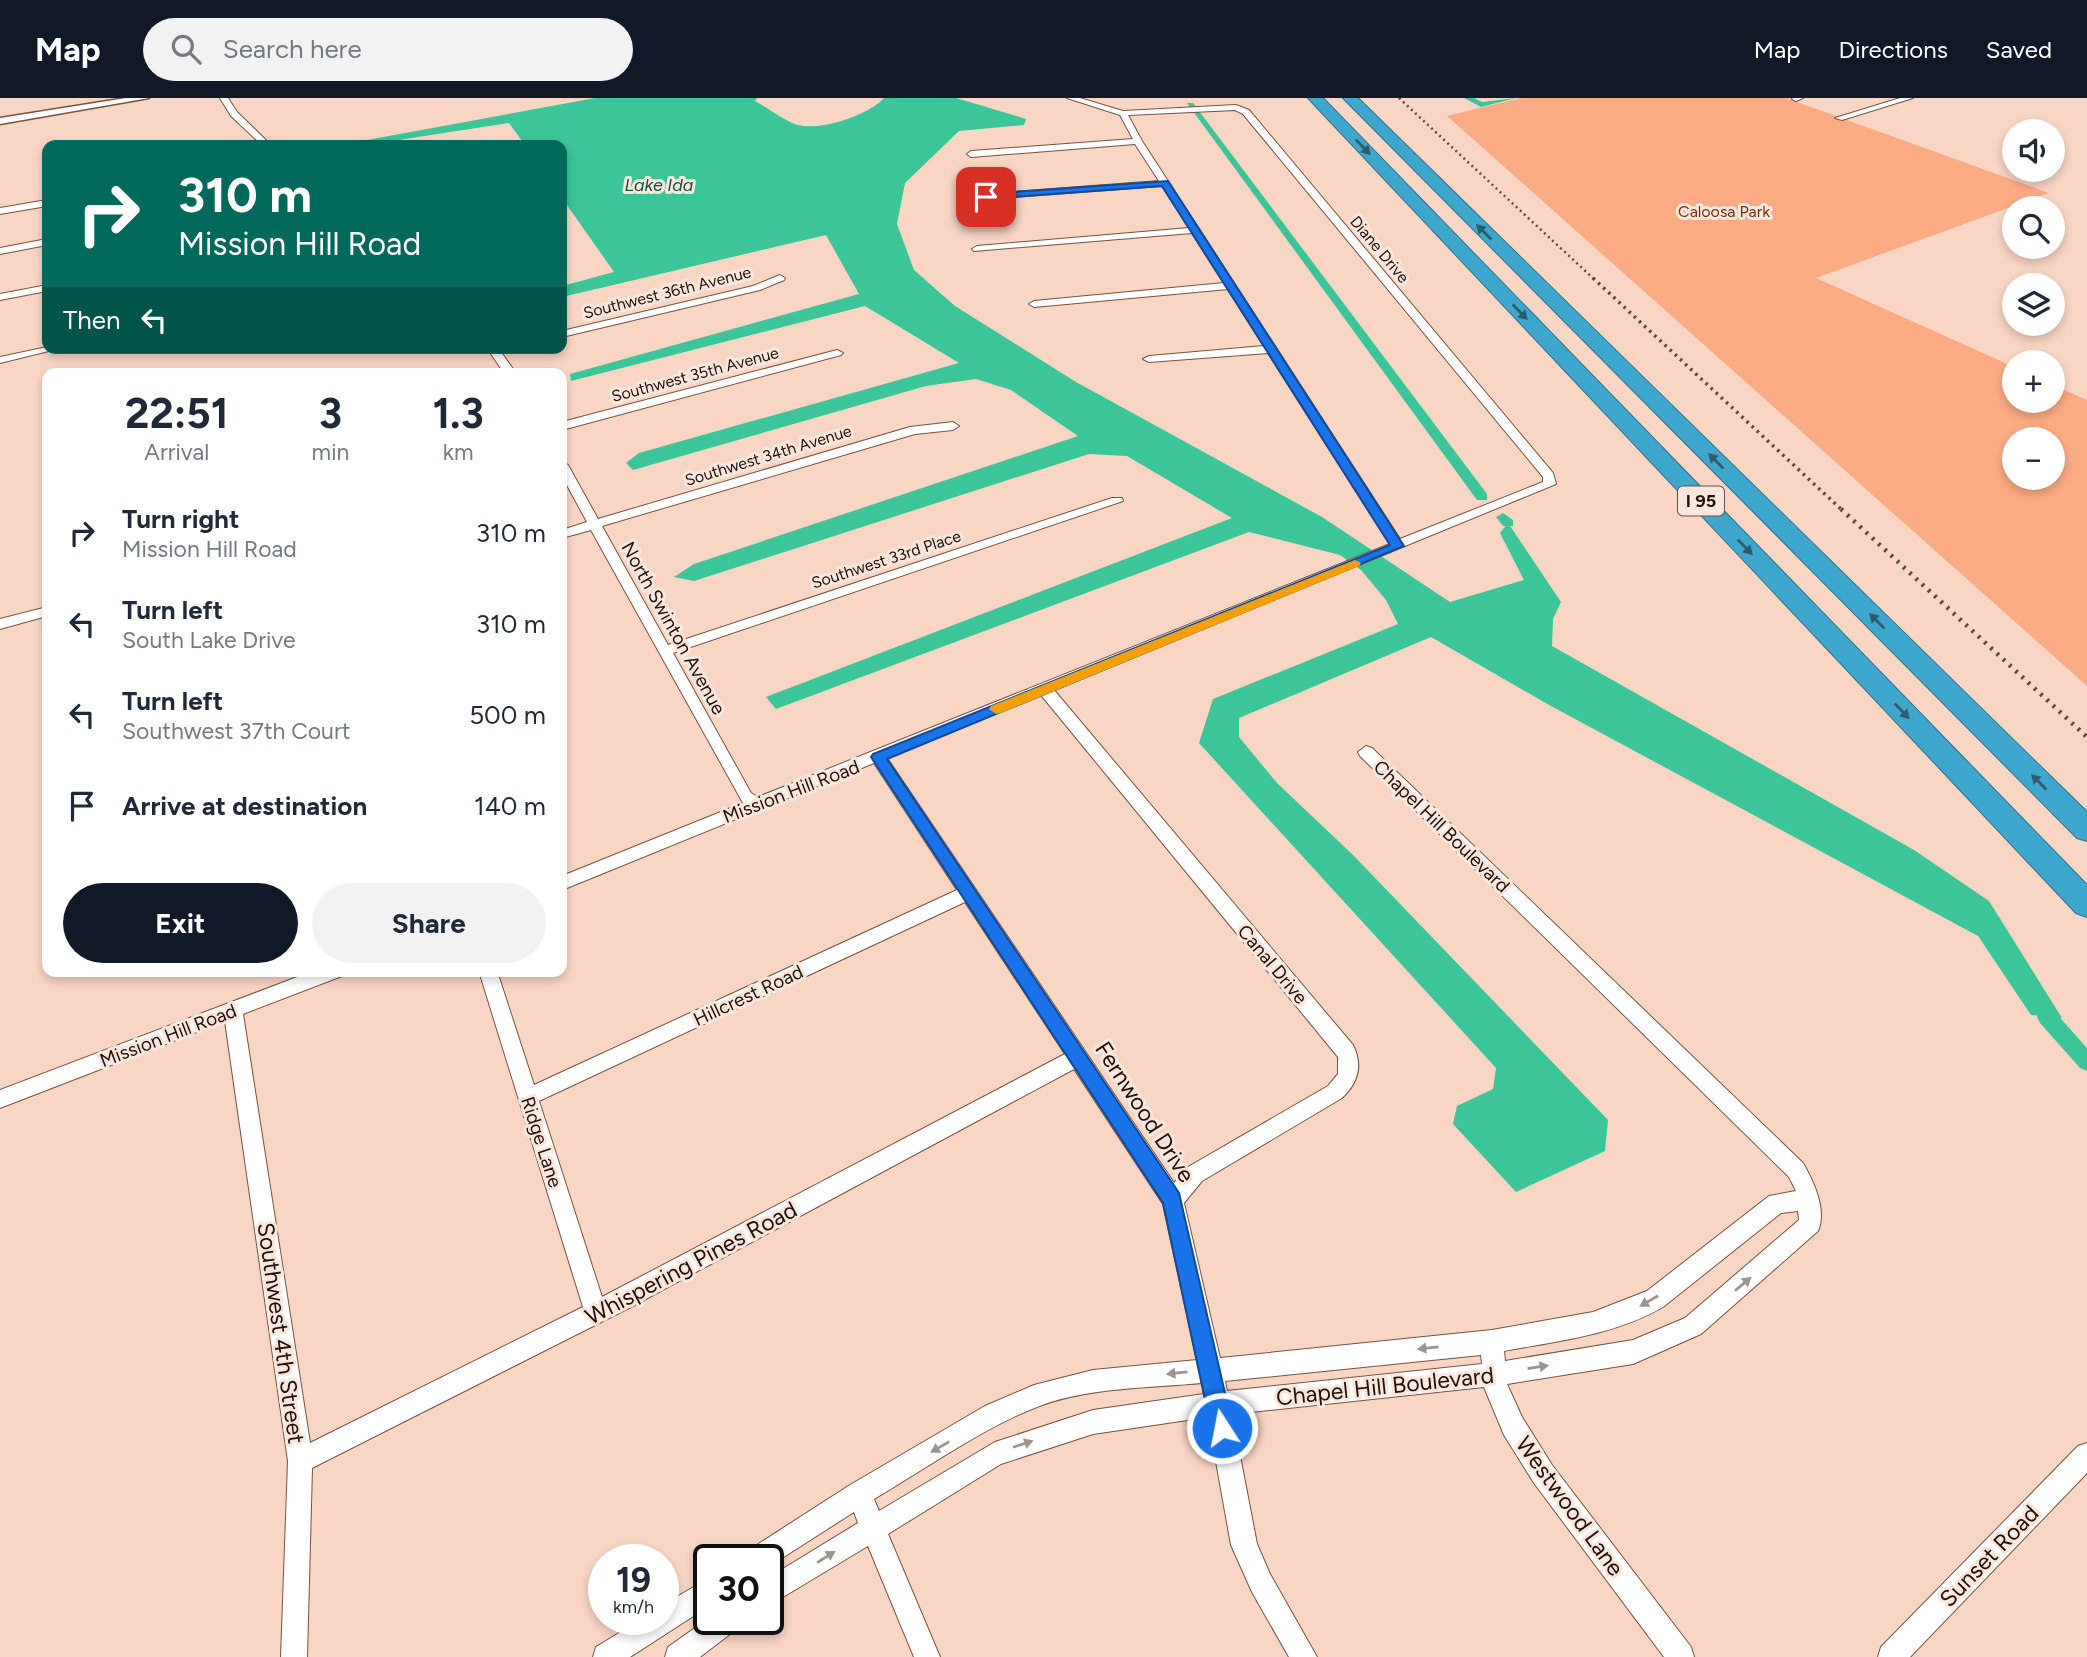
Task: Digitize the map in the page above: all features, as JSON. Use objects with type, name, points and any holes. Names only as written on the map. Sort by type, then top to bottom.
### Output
[{"type":"highway","name":"I 95","points":[[1315,98],[2087,905]]},
{"type":"highway","name":"I 95","points":[[1350,98],[2087,830]]},
{"type":"street","points":[[0,121],[144,98]]},
{"type":"street","points":[[223,98],[234,114],[262,140]]},
{"type":"street","name":"Diane Drive","points":[[1071,98],[1123,113],[1200,109],[1216,103],[1246,111],[1549,476],[1550,484],[1527,495]]},
{"type":"street","points":[[1839,118],[1909,98]]},
{"type":"street","points":[[1123,113],[1230,286],[1398,546]]},
{"type":"street","points":[[971,154],[1138,141]]},
{"type":"street","points":[[961,199],[1165,183]]},
{"type":"street","points":[[0,211],[42,204]]},
{"type":"street","points":[[976,249],[1195,230]]},
{"type":"street","points":[[0,251],[42,244]]},
{"type":"street","name":"Southwest 36th Avenue","points":[[567,333],[756,288],[779,278]]},
{"type":"street","points":[[1034,304],[1230,286]]},
{"type":"street","points":[[0,297],[42,289]]},
{"type":"street","points":[[1149,359],[1272,349]]},
{"type":"street","points":[[0,360],[42,351]]},
{"type":"street","name":"Southwest 35th Avenue","points":[[567,425],[837,353]]},
{"type":"street","name":"Southwest 34th Avenue","points":[[567,533],[914,430],[953,426]]},
{"type":"street","name":"North Swinton Avenue","points":[[567,473],[745,797],[757,804]]},
{"type":"street","name":"Mission Hill Road","points":[[567,881],[1527,495]]},
{"type":"street","name":"Southwest 33rd Place","points":[[665,651],[1117,501]]},
{"type":"street","points":[[0,624],[42,612]]},
{"type":"street","name":"Canal Drive","points":[[1045,690],[1346,1051],[1350,1063],[1344,1085],[1335,1092],[1195,1174],[1172,1200]]},
{"type":"street","name":"Chapel Hill Boulevard","points":[[784,1583],[995,1454],[1093,1422],[1218,1404],[1495,1374],[1633,1352],[1693,1326],[1810,1224],[1806,1189],[1796,1170],[1366,752]]},
{"type":"street","name":"Fernwood Drive","points":[[878,757],[1172,1200],[1211,1369],[1244,1545],[1261,1583],[1304,1657]]},
{"type":"street","name":"Hillcrest Road","points":[[528,1097],[968,894]]},
{"type":"street","name":"Mission Hill Road","points":[[0,1099],[319,977]]},
{"type":"street","name":"Ridge Lane","points":[[490,977],[596,1313]]},
{"type":"street","name":"Southwest 4th Street","points":[[233,1010],[300,1461],[294,1657]]},
{"type":"street","name":"Whispering Pines Road","points":[[300,1461],[596,1313],[1078,1058]]},
{"type":"street","name":"Chapel Hill Boulevard","points":[[781,1544],[859,1494],[995,1415],[1042,1394],[1093,1382],[1492,1342],[1593,1323],[1641,1307],[1655,1299],[1777,1203],[1806,1200]]},
{"type":"street","name":"Westwood Lane","points":[[1492,1342],[1496,1391],[1532,1459],[1681,1657]]},
{"type":"street","name":"Sunset Road","points":[[1891,1657],[2087,1455]]},
{"type":"street","points":[[859,1494],[927,1657]]},
{"type":"street","points":[[606,1657],[693,1601]]},
{"type":"street","points":[[678,1657],[708,1635]]},
{"type":"green space","name":"Caloosa Park","points":[[1521,98],[1786,98],[2002,176],[2002,182],[2019,182],[2049,193],[2041,196],[2002,196],[2002,210],[1816,278],[2002,362],[2002,413],[2065,413],[2065,390],[2087,400],[2087,686],[1447,116]]},
{"type":"water","name":"Lake Ida","points":[[595,98],[757,98],[755,101],[782,117],[798,125],[808,126],[831,124],[856,116],[884,98],[956,98],[1026,119],[1024,125],[959,131],[905,183],[897,224],[914,270],[955,306],[1076,382],[1322,517],[1450,602],[1524,580],[1500,533],[1508,523],[1561,602],[1553,619],[1552,646],[1914,850],[1989,901],[2062,1018],[2031,1015],[1978,936],[1551,706],[1431,637],[1239,718],[1239,737],[1277,783],[1353,855],[1608,1120],[1605,1151],[1516,1192],[1453,1124],[1457,1106],[1493,1089],[1496,1068],[1199,743],[1213,699],[1398,624],[1386,600],[1361,570],[1340,555],[1249,532],[776,709],[766,697],[1232,518],[1127,456],[1089,454],[694,581],[674,577],[694,564],[1078,436],[1011,390],[976,379],[926,386],[633,470],[626,463],[639,453],[959,363],[865,306],[571,381],[570,374],[859,294],[826,235],[567,296],[567,285],[614,272],[567,205],[567,140],[521,140],[509,123],[398,140],[367,140]]},
{"type":"waterway","points":[[1468,98],[1481,105],[1512,98]]},
{"type":"waterway","points":[[1190,105],[1482,497]]},
{"type":"waterway","points":[[1503,517],[1508,523]]},
{"type":"waterway","points":[[2047,1017],[2087,1062]]},
{"type":"railway","points":[[1399,98],[1595,280]]},
{"type":"railway","points":[[1593,278],[1843,511]]},
{"type":"railway","points":[[1841,509],[2087,737]]},
{"type":"slow traffic","points":[[996,709],[1355,563]]},
{"type":"route","points":[[986,197],[1165,183],[1398,546],[878,757],[1172,1200],[1222,1428]]}]
